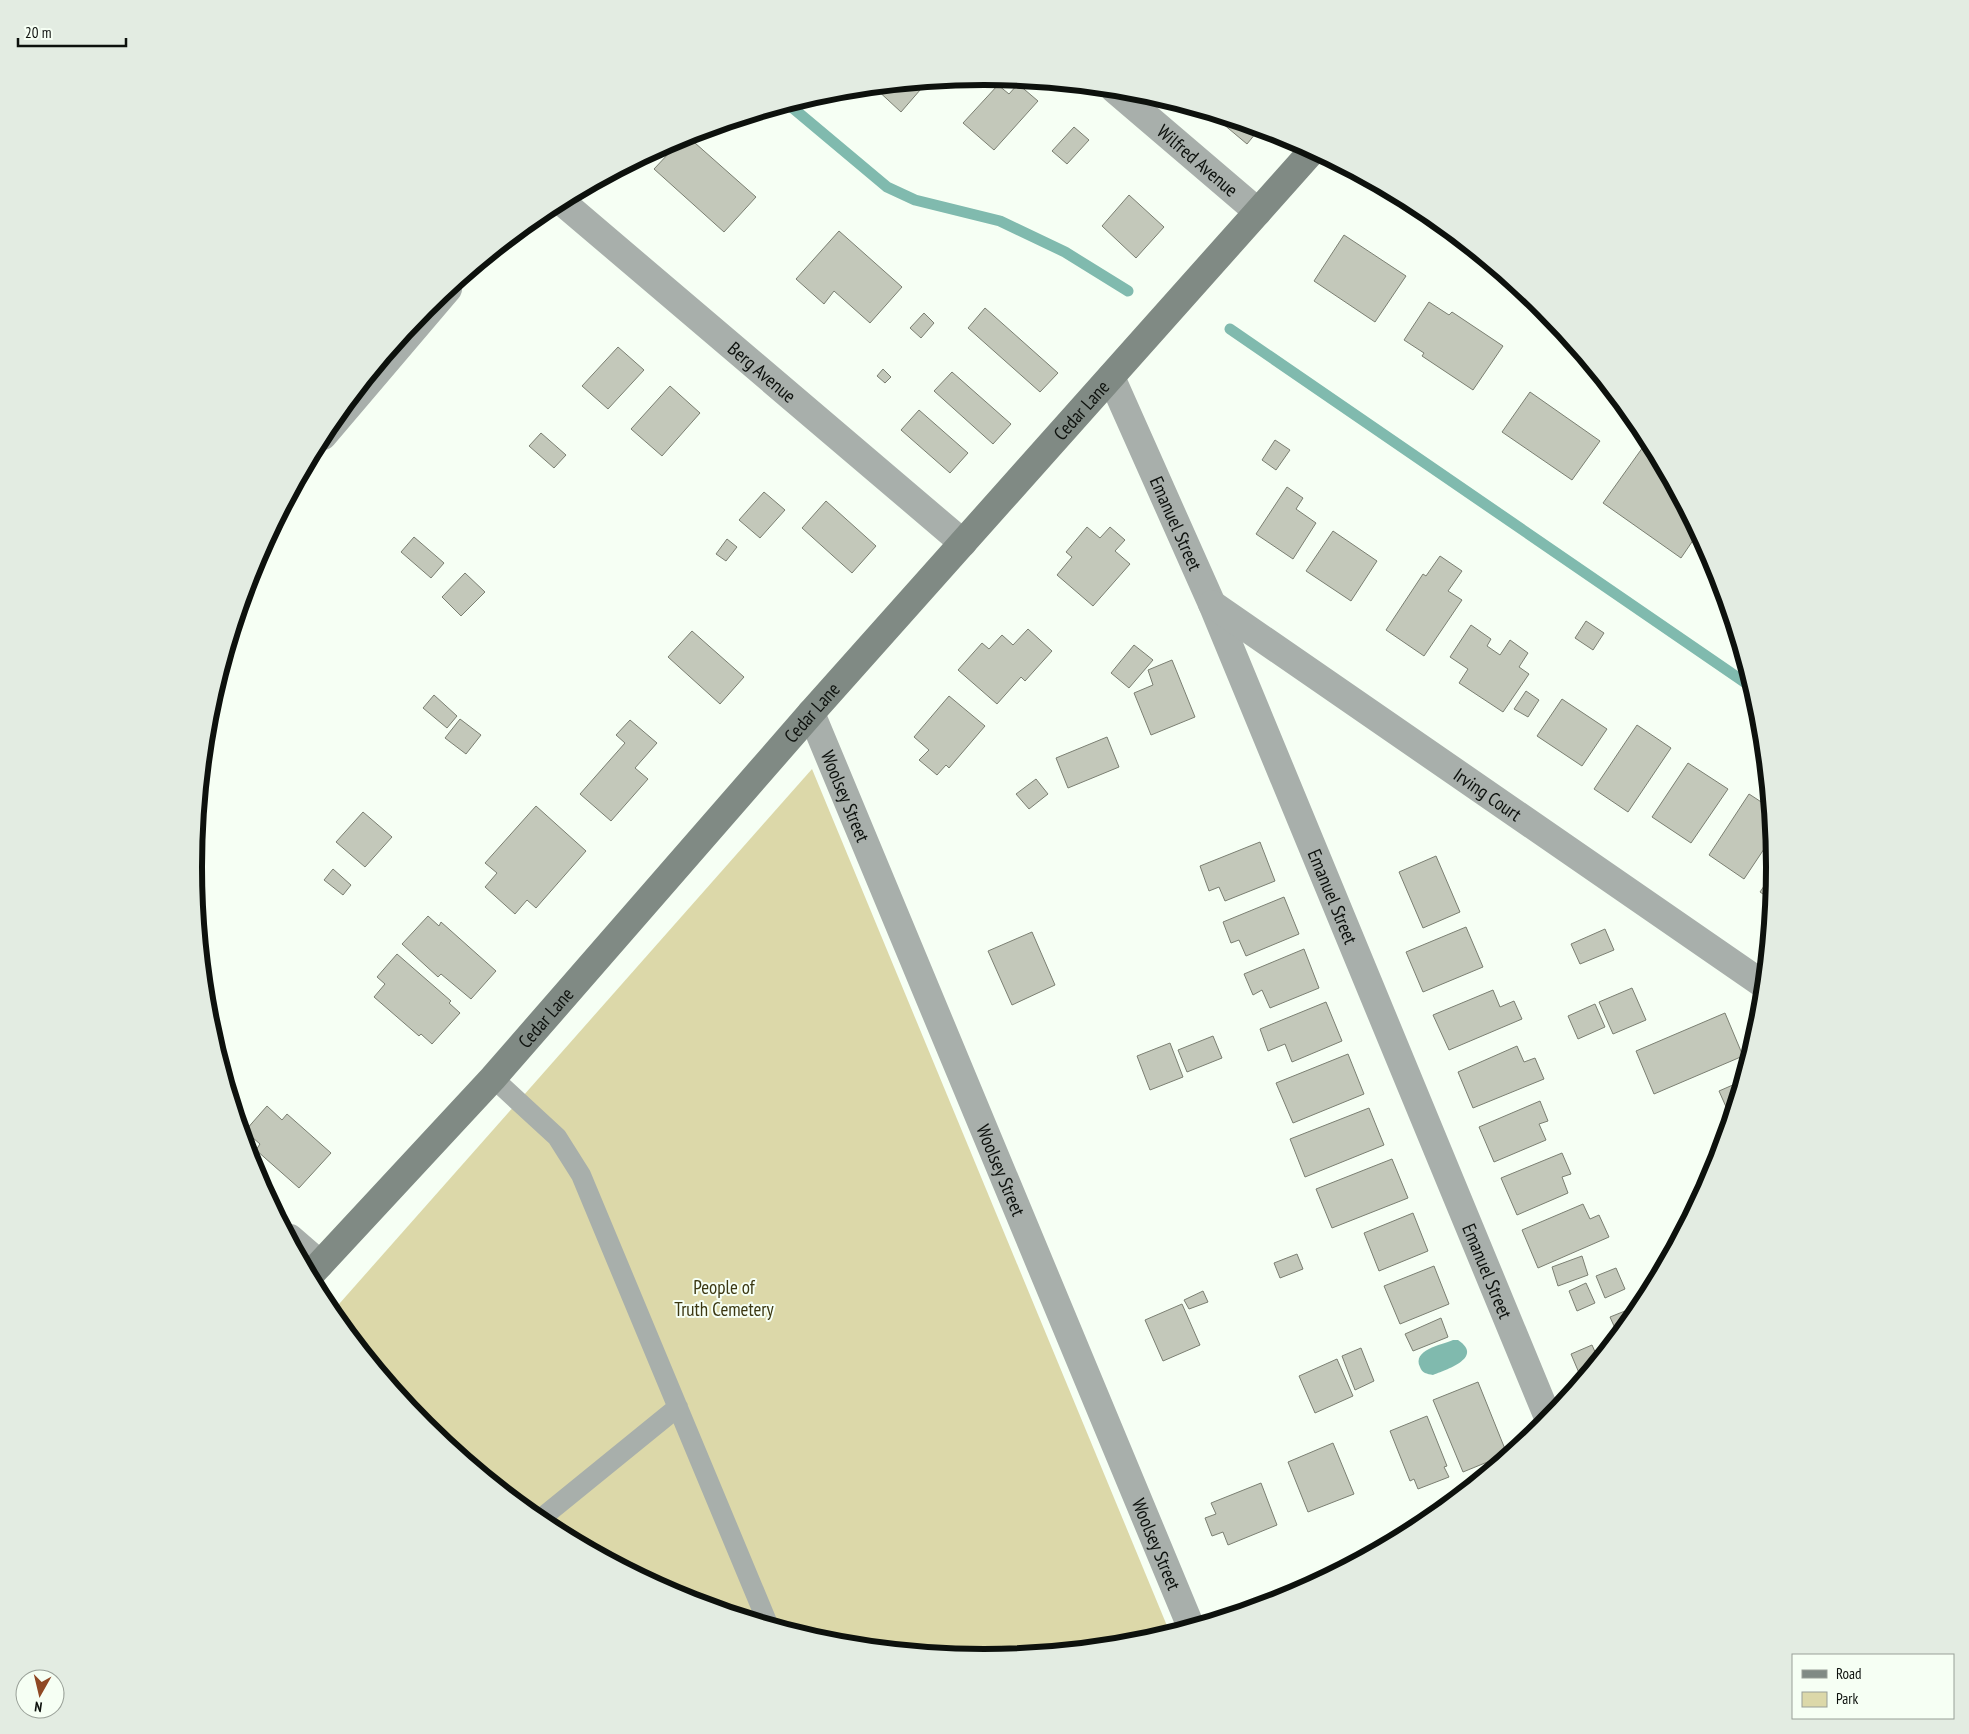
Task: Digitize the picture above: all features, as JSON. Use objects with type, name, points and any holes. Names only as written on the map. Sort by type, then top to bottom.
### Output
[{"type":"street","name":"Wilfred Avenue","points":[[1125,98],[1258,212]]},
{"type":"street","name":"Cedar Lane","points":[[315,1269],[493,1078],[811,713],[1308,156]]},
{"type":"street","name":"Berg Avenue","points":[[567,206],[963,543]]},
{"type":"street","name":"Emanuel Street","points":[[1111,377],[1212,604],[1545,1411]]},
{"type":"street","name":"Irving Court","points":[[1212,604],[1758,981]]},
{"type":"street","name":"Woolsey Street","points":[[811,713],[1189,1621]]},
{"type":"lane","points":[[493,1078],[557,1137],[581,1175],[765,1617]]},
{"type":"lane","points":[[546,1514],[678,1407]]},
{"type":"green space","name":"People of Truth Cemetery","points":[[812,769],[1167,1627],[1087,1642],[1036,1647],[984,1649],[933,1647],[882,1642],[832,1634],[782,1622],[733,1607],[685,1589],[593,1544],[550,1517],[508,1487],[469,1455],[397,1383],[364,1343],[337,1306]]},
{"type":"water","points":[[1453,1340],[1458,1340],[1465,1346],[1467,1352],[1465,1358],[1433,1375],[1422,1371],[1419,1361],[1420,1356],[1424,1352]]},
{"type":"building","points":[[998,86],[1009,94],[1016,86],[1021,86],[1038,101],[994,150],[963,123]]},
{"type":"building","points":[[922,88],[901,112],[880,92]]},
{"type":"building","points":[[1221,123],[1255,134],[1247,144]]},
{"type":"building","points":[[1074,127],[1089,140],[1067,164],[1052,151]]},
{"type":"building","points":[[694,142],[756,197],[724,232],[654,169],[670,152]]},
{"type":"building","points":[[1129,195],[1164,227],[1136,258],[1102,226]]},
{"type":"building","points":[[839,231],[902,287],[870,323],[834,291],[824,304],[796,279]]},
{"type":"building","points":[[1344,235],[1406,276],[1375,322],[1314,281]]},
{"type":"building","points":[[1429,302],[1449,315],[1452,312],[1503,346],[1473,390],[1422,356],[1424,353],[1404,340]]},
{"type":"building","points":[[985,308],[1058,373],[1040,392],[968,328]]},
{"type":"building","points":[[924,313],[934,323],[921,338],[910,328]]},
{"type":"building","points":[[618,347],[644,370],[608,409],[582,386]]},
{"type":"building","points":[[883,369],[891,377],[885,383],[877,376]]},
{"type":"building","points":[[952,372],[1011,424],[993,444],[934,391]]},
{"type":"building","points":[[670,386],[700,413],[662,456],[631,429]]},
{"type":"building","points":[[1530,392],[1600,441],[1572,480],[1502,432]]},
{"type":"building","points":[[919,410],[968,453],[950,473],[901,430]]},
{"type":"building","points":[[541,433],[566,455],[554,468],[529,446]]},
{"type":"building","points":[[1275,440],[1290,450],[1276,470],[1262,460]]},
{"type":"building","points":[[1643,447],[1662,476],[1694,539],[1681,558],[1603,503]]},
{"type":"building","points":[[1287,487],[1303,498],[1296,509],[1316,523],[1293,559],[1256,534]]},
{"type":"building","points":[[764,492],[785,510],[760,538],[739,520]]},
{"type":"building","points":[[826,501],[876,546],[852,573],[802,528]]},
{"type":"building","points":[[1087,527],[1100,538],[1110,527],[1125,540],[1115,551],[1130,564],[1093,606],[1057,575],[1072,557],[1066,552]]},
{"type":"building","points":[[1333,531],[1377,561],[1351,601],[1306,571]]},
{"type":"building","points":[[414,537],[444,563],[431,578],[401,552]]},
{"type":"building","points":[[727,539],[737,547],[726,561],[716,554]]},
{"type":"building","points":[[1440,556],[1462,571],[1448,591],[1462,600],[1424,656],[1386,630],[1423,574],[1426,576]]},
{"type":"building","points":[[465,573],[485,592],[461,616],[442,597]]},
{"type":"building","points":[[1586,621],[1604,633],[1593,650],[1575,638]]},
{"type":"building","points":[[1471,625],[1491,639],[1487,646],[1500,655],[1510,640],[1528,653],[1519,667],[1529,674],[1503,712],[1459,683],[1468,669],[1450,657]]},
{"type":"building","points":[[1028,629],[1052,651],[1025,681],[1021,677],[997,704],[958,670],[982,643],[989,649],[1002,635],[1013,645]]},
{"type":"building","points":[[692,631],[744,677],[720,704],[668,657]]},
{"type":"building","points":[[1134,645],[1153,660],[1129,688],[1111,673]]},
{"type":"building","points":[[1172,660],[1195,717],[1151,735],[1134,693],[1153,685],[1148,670]]},
{"type":"building","points":[[1526,691],[1539,700],[1528,717],[1514,709]]},
{"type":"building","points":[[434,695],[457,716],[447,728],[423,708]]},
{"type":"building","points":[[949,696],[985,726],[949,768],[946,765],[937,775],[919,760],[929,750],[914,737]]},
{"type":"building","points":[[1562,699],[1607,729],[1582,766],[1537,736]]},
{"type":"building","points":[[460,719],[481,735],[466,754],[445,738]]},
{"type":"building","points":[[630,720],[657,743],[635,768],[648,779],[611,821],[580,794],[625,743],[616,735]]},
{"type":"building","points":[[1637,725],[1671,748],[1628,812],[1594,789]]},
{"type":"building","points":[[1107,737],[1119,767],[1068,788],[1056,758]]},
{"type":"building","points":[[1688,763],[1728,789],[1691,843],[1652,817]]},
{"type":"building","points":[[1036,779],[1048,794],[1029,809],[1016,794]]},
{"type":"building","points":[[1749,794],[1764,804],[1766,847],[1744,879],[1709,855]]},
{"type":"building","points":[[536,806],[586,851],[536,908],[527,900],[515,914],[485,887],[497,873],[485,863]]},
{"type":"building","points":[[363,812],[392,837],[365,867],[336,842]]},
{"type":"building","points":[[1260,842],[1275,881],[1225,901],[1219,887],[1209,891],[1200,866]]},
{"type":"building","points":[[1436,856],[1460,912],[1423,928],[1399,872]]},
{"type":"building","points":[[333,869],[351,885],[343,895],[324,880]]},
{"type":"building","points":[[1766,884],[1765,896],[1760,892]]},
{"type":"building","points":[[1284,897],[1299,934],[1246,956],[1239,940],[1231,943],[1223,922]]},
{"type":"building","points":[[428,916],[439,926],[441,922],[496,971],[471,999],[441,974],[438,977],[402,944]]},
{"type":"building","points":[[1466,927],[1483,967],[1423,992],[1406,952]]},
{"type":"building","points":[[1605,929],[1614,950],[1580,964],[1571,944]]},
{"type":"building","points":[[1032,932],[1055,985],[1012,1005],[988,951]]},
{"type":"building","points":[[1304,949],[1319,988],[1270,1008],[1262,990],[1253,995],[1244,974]]},
{"type":"building","points":[[397,954],[451,1001],[449,1003],[460,1013],[432,1044],[421,1034],[419,1036],[374,997],[385,984],[377,977]]},
{"type":"building","points":[[1632,988],[1646,1020],[1613,1034],[1599,1002]]},
{"type":"building","points":[[1493,990],[1500,1007],[1514,1001],[1522,1019],[1449,1050],[1433,1015]]},
{"type":"building","points":[[1326,1002],[1342,1041],[1292,1062],[1285,1044],[1268,1051],[1260,1029]]},
{"type":"building","points":[[1595,1004],[1605,1027],[1578,1039],[1568,1016]]},
{"type":"building","points":[[1725,1013],[1743,1056],[1654,1094],[1636,1051]]},
{"type":"building","points":[[1213,1036],[1222,1058],[1187,1072],[1178,1050]]},
{"type":"building","points":[[1170,1043],[1183,1077],[1150,1090],[1137,1056]]},
{"type":"building","points":[[1517,1046],[1524,1062],[1535,1058],[1544,1079],[1473,1108],[1458,1072]]},
{"type":"building","points":[[1348,1054],[1364,1094],[1293,1123],[1276,1083]]},
{"type":"building","points":[[1735,1084],[1727,1110],[1719,1091]]},
{"type":"building","points":[[1540,1101],[1548,1121],[1539,1124],[1546,1140],[1494,1162],[1479,1127]]},
{"type":"building","points":[[267,1106],[282,1120],[287,1114],[331,1153],[299,1188],[256,1150],[260,1144],[251,1136],[248,1128]]},
{"type":"building","points":[[1369,1108],[1384,1145],[1305,1177],[1290,1139]]},
{"type":"building","points":[[1562,1153],[1571,1174],[1562,1177],[1568,1193],[1517,1215],[1501,1178]]},
{"type":"building","points":[[1392,1159],[1408,1198],[1332,1228],[1316,1189]]},
{"type":"building","points":[[1583,1204],[1590,1219],[1599,1215],[1609,1237],[1538,1268],[1522,1230]]},
{"type":"building","points":[[1413,1213],[1428,1251],[1379,1271],[1364,1233]]},
{"type":"building","points":[[1297,1254],[1303,1269],[1280,1278],[1274,1263]]},
{"type":"building","points":[[1582,1256],[1588,1275],[1558,1286],[1552,1267]]},
{"type":"building","points":[[1434,1266],[1449,1304],[1400,1324],[1384,1286]]},
{"type":"building","points":[[1616,1268],[1625,1289],[1605,1298],[1596,1276]]},
{"type":"building","points":[[1586,1283],[1595,1303],[1577,1311],[1569,1291]]},
{"type":"building","points":[[1203,1291],[1208,1302],[1189,1309],[1184,1300]]},
{"type":"building","points":[[1182,1304],[1200,1345],[1163,1361],[1145,1320]]},
{"type":"building","points":[[1629,1309],[1615,1329],[1610,1317]]},
{"type":"building","points":[[1441,1318],[1448,1337],[1413,1351],[1405,1334]]},
{"type":"building","points":[[1592,1345],[1596,1354],[1579,1374],[1571,1354]]},
{"type":"building","points":[[1361,1348],[1374,1381],[1355,1390],[1342,1356]]},
{"type":"building","points":[[1337,1359],[1353,1396],[1315,1413],[1299,1376]]},
{"type":"building","points":[[1478,1382],[1505,1450],[1495,1459],[1463,1472],[1433,1400]]},
{"type":"building","points":[[1427,1416],[1447,1466],[1444,1467],[1449,1477],[1418,1489],[1414,1479],[1410,1481],[1390,1431]]},
{"type":"building","points":[[1333,1443],[1354,1494],[1308,1512],[1288,1462]]},
{"type":"building","points":[[1261,1483],[1277,1525],[1228,1545],[1223,1532],[1212,1536],[1205,1518],[1216,1514],[1211,1503]]},
{"type":"waterway","points":[[794,109],[887,187],[915,200],[1000,221],[1065,252],[1128,291]]},
{"type":"waterway","points":[[1230,329],[1744,682]]}]
